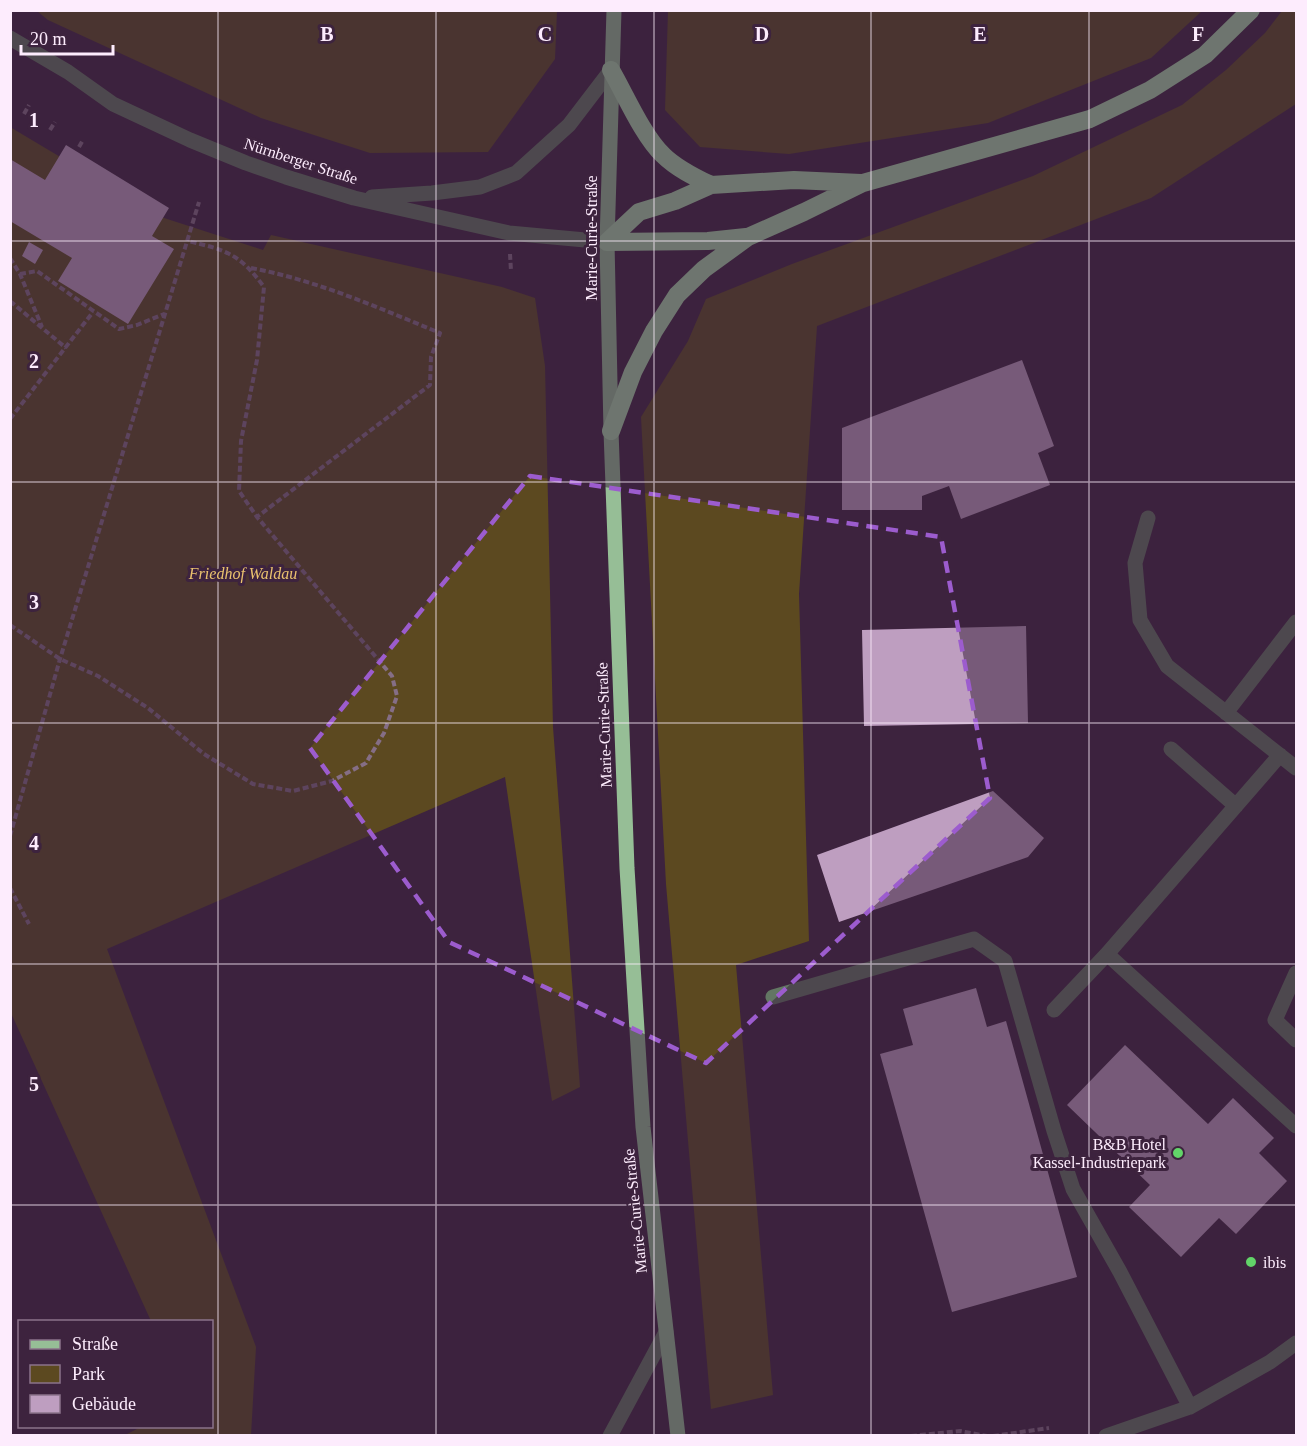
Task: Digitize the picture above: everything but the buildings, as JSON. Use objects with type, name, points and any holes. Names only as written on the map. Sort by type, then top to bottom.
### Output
[{"type":"highway","points":[[611,431],[633,372],[654,331],[677,295],[704,269],[748,237],[863,183],[1090,119],[1150,90],[1205,55],[1251,10]]},
{"type":"highway","points":[[611,70],[646,132],[662,154],[692,176],[711,184]]},
{"type":"highway","points":[[607,242],[639,212],[675,201],[711,184],[794,180],[863,183]]},
{"type":"highway","points":[[607,242],[708,241],[748,237]]},
{"type":"main road","name":"Marie-Curie-Straße","points":[[614,10],[607,242],[611,431],[627,868],[643,1127],[678,1436]]},
{"type":"street","name":"Nürnberger Straße","points":[[10,38],[68,72],[113,104],[246,163],[354,198],[509,233],[607,242]]},
{"type":"street","points":[[354,198],[432,193],[480,187],[516,173],[569,125],[611,70]]},
{"type":"street","points":[[1148,518],[1135,563],[1140,620],[1167,666],[1296,768]]},
{"type":"street","points":[[1226,713],[1296,622]]},
{"type":"street","points":[[1171,749],[1236,806]]},
{"type":"street","points":[[1054,1010],[1107,954],[1280,755]]},
{"type":"street","points":[[773,997],[974,939],[1005,961],[1073,1189],[1120,1272],[1190,1407]]},
{"type":"street","points":[[1107,954],[1296,1126]]},
{"type":"street","points":[[1296,973],[1275,1020],[1296,1040]]},
{"type":"street","points":[[610,1436],[666,1332]]},
{"type":"street","points":[[1106,1436],[1190,1407],[1270,1362],[1296,1343]]},
{"type":"path","points":[[24,114],[29,105]]},
{"type":"path","points":[[50,130],[54,122]]},
{"type":"path","points":[[79,147],[83,140]]},
{"type":"path","points":[[10,836],[60,659],[199,202]]},
{"type":"path","points":[[10,625],[60,659],[98,676],[138,702],[204,754],[253,784],[293,790],[332,781],[366,763],[384,733],[397,696],[392,676],[257,517],[239,491],[241,441],[257,360],[264,287],[250,268],[222,249],[188,241]]},
{"type":"path","points":[[10,258],[20,274],[42,327]]},
{"type":"path","points":[[250,268],[281,273],[368,303],[440,333],[431,357],[430,385],[257,517]]},
{"type":"path","points":[[20,274],[37,271],[120,329],[137,326],[165,314]]},
{"type":"path","points":[[10,301],[66,348]]},
{"type":"path","points":[[10,418],[93,312]]},
{"type":"path","points":[[10,888],[29,924]]},
{"type":"path","points":[[993,1436],[1049,1428]]},
{"type":"path","points":[[911,1436],[960,1431],[987,1436]]},
{"type":"highlighted area","points":[[530,476],[941,537],[990,798],[706,1063],[449,942],[310,748]]},
{"type":"green space","points":[[668,10],[1202,11],[1151,58],[988,123],[789,154],[700,147],[665,110]]},
{"type":"green space","points":[[37,11],[557,11],[555,59],[488,152],[370,153],[261,118],[48,20]]},
{"type":"green space","points":[[1282,11],[1296,11],[1296,104],[1151,198],[817,326],[799,594],[809,941],[736,965],[773,1395],[711,1409],[666,884],[641,417],[688,341],[706,299],[792,264],[1033,176],[1182,105],[1226,70],[1265,33]]},
{"type":"green space","name":"Friedhof Waldau","points":[[10,127],[161,217],[263,250],[271,235],[502,287],[535,298],[545,366],[553,727],[580,1087],[552,1101],[505,777],[107,949],[256,1347],[251,1435],[125,1435],[139,1428],[213,1428],[213,1320],[151,1320],[11,1013]]},
{"type":"place","name":"B&B Hotel Kassel-Industriepark","points":[[1178,1153]]},
{"type":"place","name":"ibis","points":[[1251,1262]]}]
